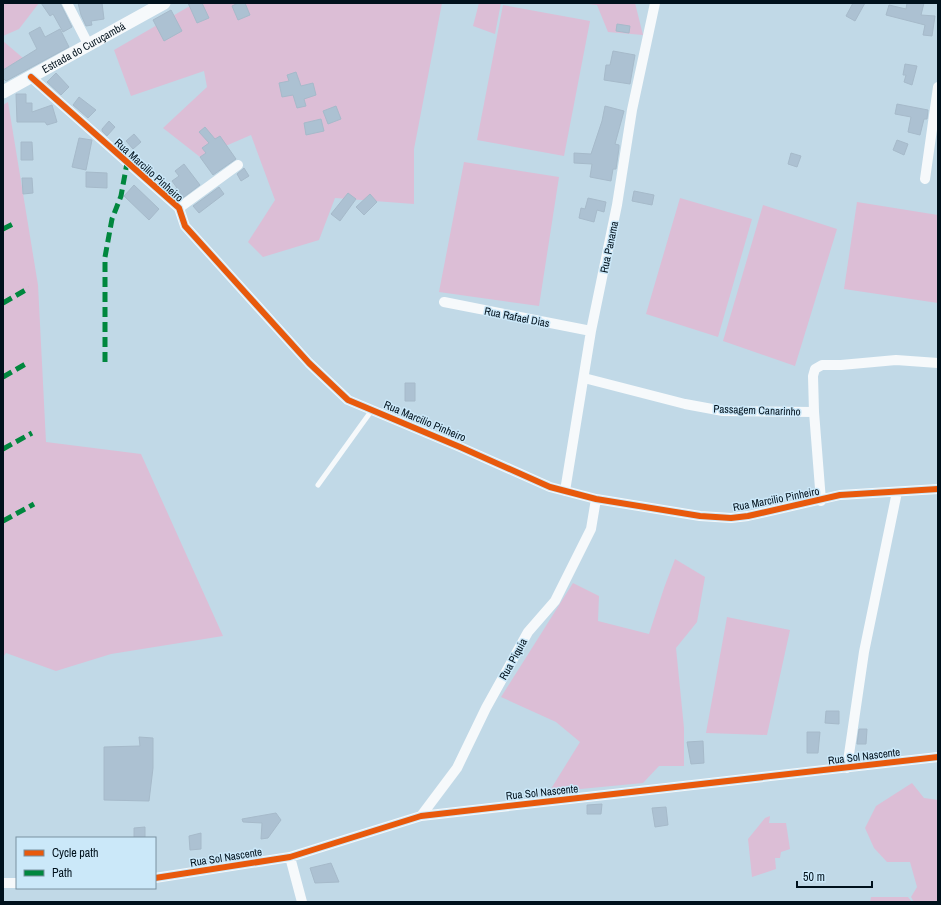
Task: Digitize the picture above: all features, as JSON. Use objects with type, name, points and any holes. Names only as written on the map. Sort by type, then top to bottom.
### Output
[{"type":"street","points":[[67,3],[88,44]]},
{"type":"street","name":"Estrada do Curuçambá","points":[[3,92],[88,44],[147,7],[164,3]]},
{"type":"street","name":"Rua Panama","points":[[565,491],[591,331],[618,205],[632,110],[655,3]]},
{"type":"street","name":"Rua Marcilio Pinheiro","points":[[31,77],[178,208],[185,226],[314,368],[348,400],[550,487],[596,499],[700,516],[723,518],[748,516],[821,501],[840,495],[938,489]]},
{"type":"street","points":[[925,179],[938,88]]},
{"type":"street","points":[[178,208],[238,165]]},
{"type":"street","name":"Rua Rafael Dias","points":[[444,302],[591,331]]},
{"type":"street","name":"Passagem Canarinho","points":[[584,378],[685,404],[723,411],[814,412],[813,376],[815,369],[822,365],[841,365],[896,360],[938,363]]},
{"type":"street","points":[[814,412],[821,501]]},
{"type":"street","points":[[847,768],[864,652],[897,492]]},
{"type":"street","name":"Rua Piquia","points":[[421,816],[457,768],[486,708],[528,632],[555,600],[591,529],[596,499]]},
{"type":"street","name":"Rua Sol Nascente","points":[[156,878],[290,857],[421,816],[938,757]]},
{"type":"street","points":[[290,857],[302,902]]},
{"type":"street","points":[[3,883],[16,883]]},
{"type":"lane","points":[[318,485],[372,410]]},
{"type":"shaded area","points":[[3,3],[39,3],[19,29],[3,36]]},
{"type":"shaded area","points":[[195,3],[442,3],[414,149],[414,204],[335,198],[319,240],[263,257],[248,242],[275,200],[251,135],[200,157],[163,128],[207,87],[204,71],[131,96],[114,50]]},
{"type":"shaded area","points":[[479,3],[501,3],[495,34],[473,26]]},
{"type":"shaded area","points":[[580,3],[635,3],[643,35],[608,32],[597,5]]},
{"type":"shaded area","points":[[503,5],[590,21],[564,156],[477,140]]},
{"type":"shaded area","points":[[3,41],[23,58],[3,70]]},
{"type":"shaded area","points":[[8,102],[38,285],[46,442],[141,454],[223,636],[111,654],[56,671],[6,653],[3,657],[3,105]]},
{"type":"shaded area","points":[[464,162],[559,177],[539,306],[439,292]]},
{"type":"shaded area","points":[[680,198],[752,219],[718,337],[646,314]]},
{"type":"shaded area","points":[[857,202],[938,215],[938,303],[844,289]]},
{"type":"shaded area","points":[[763,205],[837,229],[795,366],[723,341]]},
{"type":"shaded area","points":[[675,559],[705,577],[697,622],[676,648],[684,728],[684,766],[659,766],[643,783],[549,792],[580,742],[556,722],[501,697],[573,583],[599,596],[598,621],[649,634]]},
{"type":"shaded area","points":[[727,617],[790,630],[767,735],[706,733]]},
{"type":"shaded area","points":[[912,783],[924,798],[938,800],[938,902],[914,902],[911,897],[917,887],[910,862],[887,862],[874,848],[865,828],[876,806]]},
{"type":"shaded area","points":[[770,816],[769,823],[786,823],[790,849],[781,852],[780,858],[775,858],[776,869],[752,877],[748,839],[765,818]]},
{"type":"shaded area","points":[[871,897],[908,897],[912,902],[870,902]]},
{"type":"building","points":[[41,3],[60,3],[72,27],[63,32],[53,14],[50,16]]},
{"type":"building","points":[[78,3],[102,3],[104,19],[91,21],[92,25],[86,26]]},
{"type":"building","points":[[188,3],[202,3],[209,18],[197,23]]},
{"type":"building","points":[[238,3],[245,3],[250,15],[238,20],[232,6]]},
{"type":"building","points":[[853,3],[865,3],[855,21],[846,16]]},
{"type":"building","points":[[907,3],[924,3],[921,15],[935,16],[932,36],[923,35],[925,25],[886,15],[889,5],[906,9]]},
{"type":"building","points":[[171,10],[182,31],[164,41],[153,20]]},
{"type":"building","points":[[617,24],[630,26],[629,33],[616,31]]},
{"type":"building","points":[[40,27],[45,37],[60,29],[69,47],[6,81],[3,78],[3,70],[37,49],[29,33]]},
{"type":"building","points":[[613,51],[635,55],[630,84],[604,80],[606,65],[610,65]]},
{"type":"building","points":[[905,64],[917,66],[912,85],[904,82],[906,75],[903,75]]},
{"type":"building","points":[[296,72],[301,86],[313,83],[316,95],[304,99],[306,106],[297,108],[293,95],[282,97],[279,83],[289,81],[287,75]]},
{"type":"building","points":[[56,73],[69,87],[61,95],[47,82]]},
{"type":"building","points":[[16,94],[26,94],[26,103],[32,103],[32,112],[52,105],[57,122],[47,125],[45,122],[17,122]]},
{"type":"building","points":[[79,97],[96,110],[88,118],[73,105]]},
{"type":"building","points":[[897,104],[928,110],[927,119],[924,119],[920,135],[908,132],[911,117],[895,114]]},
{"type":"building","points":[[336,106],[341,119],[328,124],[323,111]]},
{"type":"building","points":[[605,106],[624,111],[615,144],[619,145],[619,148],[616,169],[613,169],[611,181],[590,177],[592,164],[574,163],[574,153],[591,154],[602,121]]},
{"type":"building","points":[[321,119],[324,131],[306,135],[304,123]]},
{"type":"building","points":[[109,121],[115,127],[107,136],[102,129]]},
{"type":"building","points":[[205,127],[215,139],[220,136],[236,159],[213,175],[200,157],[206,153],[202,148],[209,143],[199,132]]},
{"type":"building","points":[[134,134],[141,142],[133,149],[126,141]]},
{"type":"building","points":[[79,138],[92,140],[86,170],[72,167]]},
{"type":"building","points":[[897,140],[908,144],[904,155],[893,150]]},
{"type":"building","points":[[21,142],[32,142],[33,160],[21,160]]},
{"type":"building","points":[[791,153],[801,156],[797,167],[788,164]]},
{"type":"building","points":[[184,164],[200,185],[180,200],[173,191],[177,188],[172,181],[179,176],[175,171]]},
{"type":"building","points":[[244,168],[249,176],[241,181],[237,174]]},
{"type":"building","points":[[86,172],[107,173],[107,188],[86,187]]},
{"type":"building","points":[[22,178],[32,178],[33,193],[23,194]]},
{"type":"building","points":[[134,185],[159,209],[149,220],[124,196]]},
{"type":"building","points":[[219,187],[224,194],[199,213],[193,206]]},
{"type":"building","points":[[634,191],[654,195],[652,205],[632,201]]},
{"type":"building","points":[[348,193],[356,199],[340,221],[331,214]]},
{"type":"building","points":[[370,194],[377,202],[364,215],[356,207]]},
{"type":"building","points":[[588,198],[606,202],[604,212],[597,210],[594,222],[579,218],[581,208],[585,209]]},
{"type":"building","points":[[405,383],[415,383],[415,401],[405,401]]},
{"type":"building","points":[[826,711],[839,711],[839,724],[825,723]]},
{"type":"building","points":[[859,729],[867,729],[866,744],[857,744]]},
{"type":"building","points":[[807,732],[820,732],[818,753],[807,753]]},
{"type":"building","points":[[139,737],[153,738],[153,768],[149,801],[104,800],[104,747],[140,746]]},
{"type":"building","points":[[703,741],[704,763],[691,764],[687,742]]},
{"type":"building","points":[[602,804],[601,814],[587,814],[587,805]]},
{"type":"building","points":[[666,807],[668,825],[655,827],[652,808]]},
{"type":"building","points":[[276,813],[281,820],[268,838],[261,839],[262,823],[243,822],[242,819]]},
{"type":"building","points":[[145,827],[145,837],[134,837],[134,828]]},
{"type":"building","points":[[201,833],[201,849],[190,850],[189,836]]},
{"type":"building","points":[[331,863],[339,882],[315,883],[310,868]]},
{"type":"marked path","points":[[105,362],[105,257],[112,219],[121,196],[127,163]]},
{"type":"marked path","points":[[3,229],[13,224]]},
{"type":"marked path","points":[[3,303],[29,288]]},
{"type":"marked path","points":[[3,377],[29,362]]},
{"type":"marked path","points":[[3,449],[32,433]]},
{"type":"marked path","points":[[3,521],[34,504]]},
{"type":"cycle path","points":[[31,77],[179,208],[185,226],[309,363],[348,400],[550,487],[596,499],[700,516],[731,518],[748,516],[840,495],[938,489]]},
{"type":"cycle path","points":[[156,878],[290,857],[421,816],[938,757]]}]
